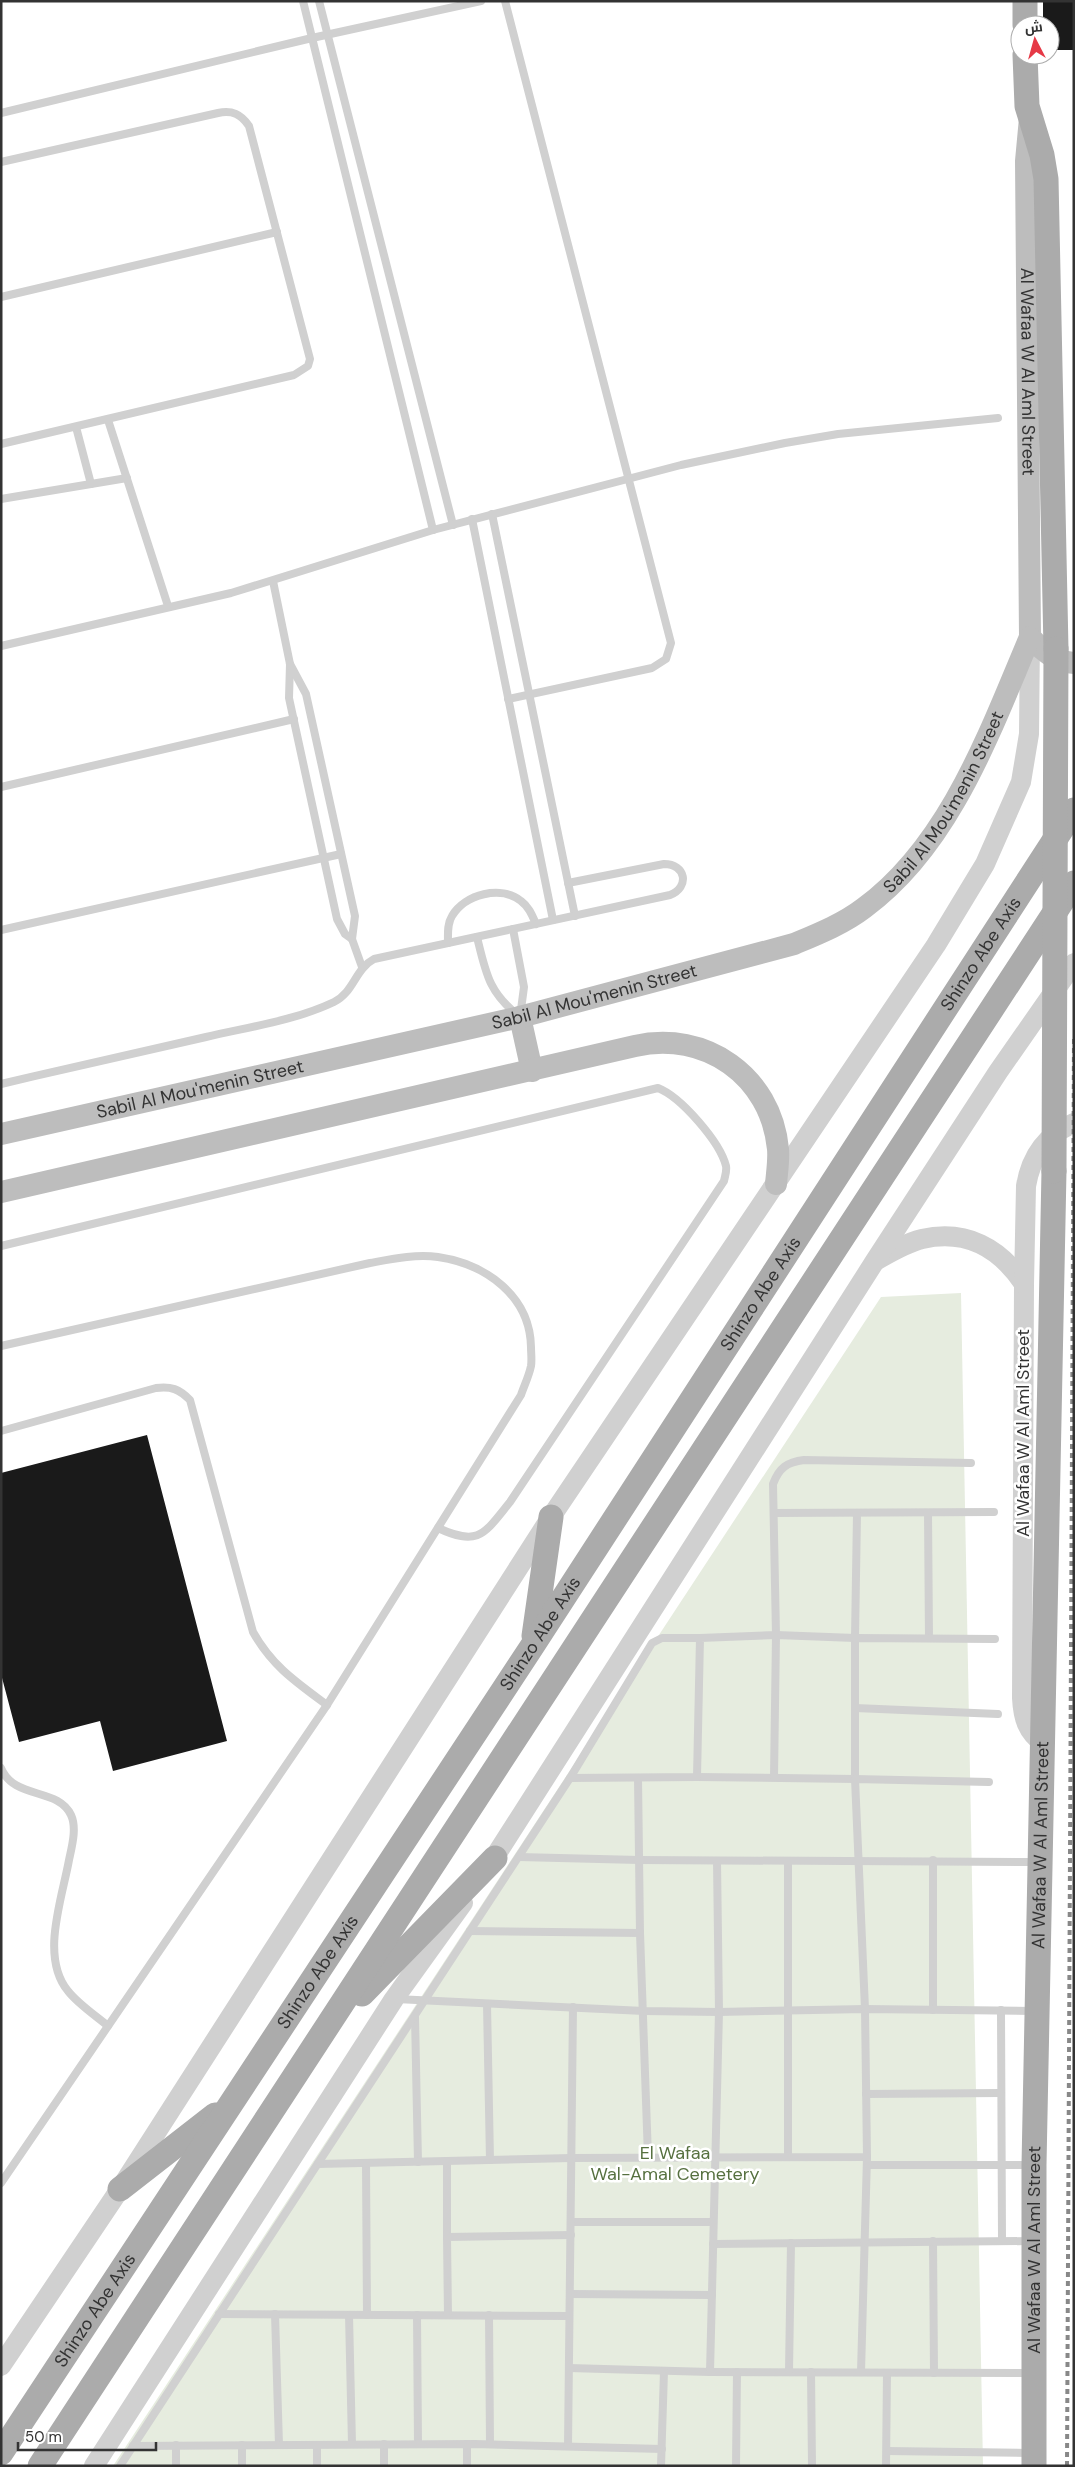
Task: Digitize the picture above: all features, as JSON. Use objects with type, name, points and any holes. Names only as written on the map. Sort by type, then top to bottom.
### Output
[{"type":"main road","points":[[1025,1],[1025,15]]},
{"type":"main road","name":"Al Wafaa W Al Aml Street","points":[[1025,65],[1025,91],[1030,118],[1026,161],[1030,637]]},
{"type":"main road","points":[[1030,118],[1042,155],[1046,179],[1065,656],[1044,1744]]},
{"type":"main road","points":[[1030,637],[1044,652],[1064,662],[1065,656]]},
{"type":"main road","name":"Sabil Al Mou'menin Street","points":[[1,1134],[520,1017],[794,944],[830,929],[864,908],[894,883],[924,848],[965,784],[983,749],[1030,637]]},
{"type":"main road","name":"Shinzo Abe Axis","points":[[1,2453],[532,1645],[1074,810]]},
{"type":"main road","name":"Shinzo Abe Axis","points":[[40,2466],[1074,883]]},
{"type":"main road","points":[[520,1017],[532,1071]]},
{"type":"main road","points":[[1,1192],[532,1071],[650,1042],[682,1043],[712,1052],[725,1060],[747,1080],[768,1113],[778,1150],[776,1184]]},
{"type":"main road","points":[[532,1645],[551,1517]]},
{"type":"main road","name":"Al Wafaa W Al Aml Street","points":[[1034,2459],[1034,2165],[1044,1744]]},
{"type":"main road","points":[[322,2036],[507,1858]]},
{"type":"main road","points":[[120,2189],[231,2103]]},
{"type":"street","points":[[1,2366],[120,2189],[551,1517],[936,945],[985,864],[1021,782],[1029,734],[1030,637]]},
{"type":"street","points":[[94,2466],[394,1999],[507,1858],[875,1260],[998,1072],[1074,963]]},
{"type":"street","name":"Al Wafaa W Al Aml Street","points":[[1044,1744],[1026,1726],[1022,1698],[1026,1186],[1029,1170],[1035,1155],[1058,1131],[1074,1123]]},
{"type":"street","points":[[875,1260],[922,1239],[950,1237],[964,1239],[991,1249],[1002,1257],[1024,1284]]},
{"type":"lane","points":[[303,1],[433,530]]},
{"type":"lane","points":[[319,1],[453,525]]},
{"type":"lane","points":[[1,113],[312,38],[481,1]]},
{"type":"lane","points":[[505,1],[670,643],[670,652],[666,659],[652,668],[508,698]]},
{"type":"lane","points":[[1,162],[227,111],[236,113],[249,126],[310,351],[308,366],[294,376],[1,444]]},
{"type":"lane","points":[[1,297],[277,232]]},
{"type":"lane","points":[[1,646],[231,593],[472,519],[733,453],[794,441],[891,427],[998,418]]},
{"type":"lane","points":[[108,420],[168,606]]},
{"type":"lane","points":[[76,427],[91,484]]},
{"type":"lane","points":[[1,499],[127,478]]},
{"type":"lane","points":[[492,514],[575,916]]},
{"type":"lane","points":[[472,519],[553,920]]},
{"type":"lane","points":[[273,581],[290,664],[289,692],[294,719],[337,920],[345,934],[352,939]]},
{"type":"lane","points":[[290,664],[306,694],[355,916],[352,939],[362,967]]},
{"type":"lane","points":[[1,787],[294,719]]},
{"type":"lane","points":[[1,930],[341,854]]},
{"type":"lane","points":[[1,1084],[300,1014],[343,996],[350,989],[362,967],[374,959],[670,895],[682,887],[684,880],[678,867],[664,864],[568,883]]},
{"type":"lane","points":[[448,943],[451,917],[470,899],[483,894],[509,895],[521,900],[530,911],[536,924]]},
{"type":"lane","points":[[477,936],[485,972],[492,989],[503,1004],[520,1017],[524,987],[513,929]]},
{"type":"lane","points":[[1,1246],[658,1088],[668,1092],[700,1122],[723,1157],[727,1168],[724,1182],[510,1502],[494,1522],[483,1534],[465,1539],[438,1528]]},
{"type":"lane","points":[[1,1346],[379,1261],[418,1256],[437,1257],[465,1263],[490,1275],[510,1291],[524,1312],[531,1334],[532,1365],[521,1395],[327,1705],[1,2183]]},
{"type":"lane","points":[[1,1431],[156,1388],[168,1386],[181,1391],[190,1400],[253,1632],[277,1666],[327,1705]]},
{"type":"lane","points":[[774,1777],[776,1634],[773,1484],[776,1474],[793,1461],[971,1463]]},
{"type":"lane","points":[[774,1513],[994,1512]]},
{"type":"lane","points":[[928,1513],[929,1638]]},
{"type":"lane","points":[[857,1514],[855,1779],[865,2009],[867,2157],[861,2372]]},
{"type":"lane","points":[[120,2466],[470,1931],[507,1858],[570,1778],[652,1643],[662,1638],[776,1634],[855,1638],[995,1639]]},
{"type":"lane","points":[[697,1777],[700,1638]]},
{"type":"lane","points":[[855,1708],[998,1714]]},
{"type":"lane","points":[[1,1768],[10,1782],[20,1788],[62,1804],[71,1815],[73,1840],[53,1952],[57,1973],[68,1992],[108,2026]]},
{"type":"lane","points":[[570,1778],[774,1777],[989,1782]]},
{"type":"lane","points":[[638,1778],[640,1933],[648,2157]]},
{"type":"lane","points":[[507,1858],[1042,1862]]},
{"type":"lane","points":[[933,1860],[933,2010]]},
{"type":"lane","points":[[710,2372],[719,2012],[716,1861]]},
{"type":"lane","points":[[788,1861],[788,2157]]},
{"type":"lane","points":[[470,1931],[640,1933]]},
{"type":"lane","points":[[394,1999],[644,2011],[719,2012],[865,2009],[1037,2011]]},
{"type":"lane","points":[[487,2004],[490,2160]]},
{"type":"lane","points":[[568,2446],[574,2008]]},
{"type":"lane","points":[[1001,2010],[1002,2240]]},
{"type":"lane","points":[[415,2016],[418,2162]]},
{"type":"lane","points":[[866,2094],[1001,2093]]},
{"type":"lane","points":[[318,2164],[648,2157],[867,2157]]},
{"type":"lane","points":[[448,2161],[448,2315]]},
{"type":"lane","points":[[366,2163],[367,2315]]},
{"type":"lane","points":[[867,2165],[1034,2165]]},
{"type":"lane","points":[[570,2222],[713,2222]]},
{"type":"lane","points":[[447,2237],[570,2235]]},
{"type":"lane","points":[[932,2241],[934,2373]]},
{"type":"lane","points":[[713,2244],[1034,2241]]},
{"type":"lane","points":[[789,2372],[791,2243]]},
{"type":"lane","points":[[570,2294],[712,2295]]},
{"type":"lane","points":[[219,2314],[569,2316]]},
{"type":"lane","points":[[275,2314],[279,2445]]},
{"type":"lane","points":[[348,2315],[352,2444]]},
{"type":"lane","points":[[417,2315],[418,2444]]},
{"type":"lane","points":[[489,2315],[490,2444]]},
{"type":"lane","points":[[568,2368],[710,2372],[861,2372],[887,2374],[1034,2373]]},
{"type":"lane","points":[[661,2466],[664,2371]]},
{"type":"lane","points":[[736,2466],[737,2372]]},
{"type":"lane","points":[[811,2372],[812,2466]]},
{"type":"lane","points":[[886,2466],[887,2374]]},
{"type":"lane","points":[[384,2444],[384,2466]]},
{"type":"lane","points":[[467,2444],[467,2466]]},
{"type":"lane","points":[[133,2446],[490,2444],[662,2449]]},
{"type":"lane","points":[[176,2445],[176,2466]]},
{"type":"lane","points":[[242,2445],[242,2466]]},
{"type":"lane","points":[[317,2445],[317,2466]]},
{"type":"lane","points":[[887,2451],[1034,2459]]},
{"type":"green space","name":"El Wafaa Wal-Amal Cemetery","points":[[961,1293],[983,2466],[113,2466],[881,1297]]},
{"type":"building","points":[[1043,1],[1074,1],[1074,50],[1060,50],[1060,15],[1043,15]]},
{"type":"building","points":[[147,1435],[227,1741],[113,1771],[100,1721],[19,1742],[1,1674],[1,1473]]},
{"type":"railway","points":[[1067,2466],[1074,1038]]}]
